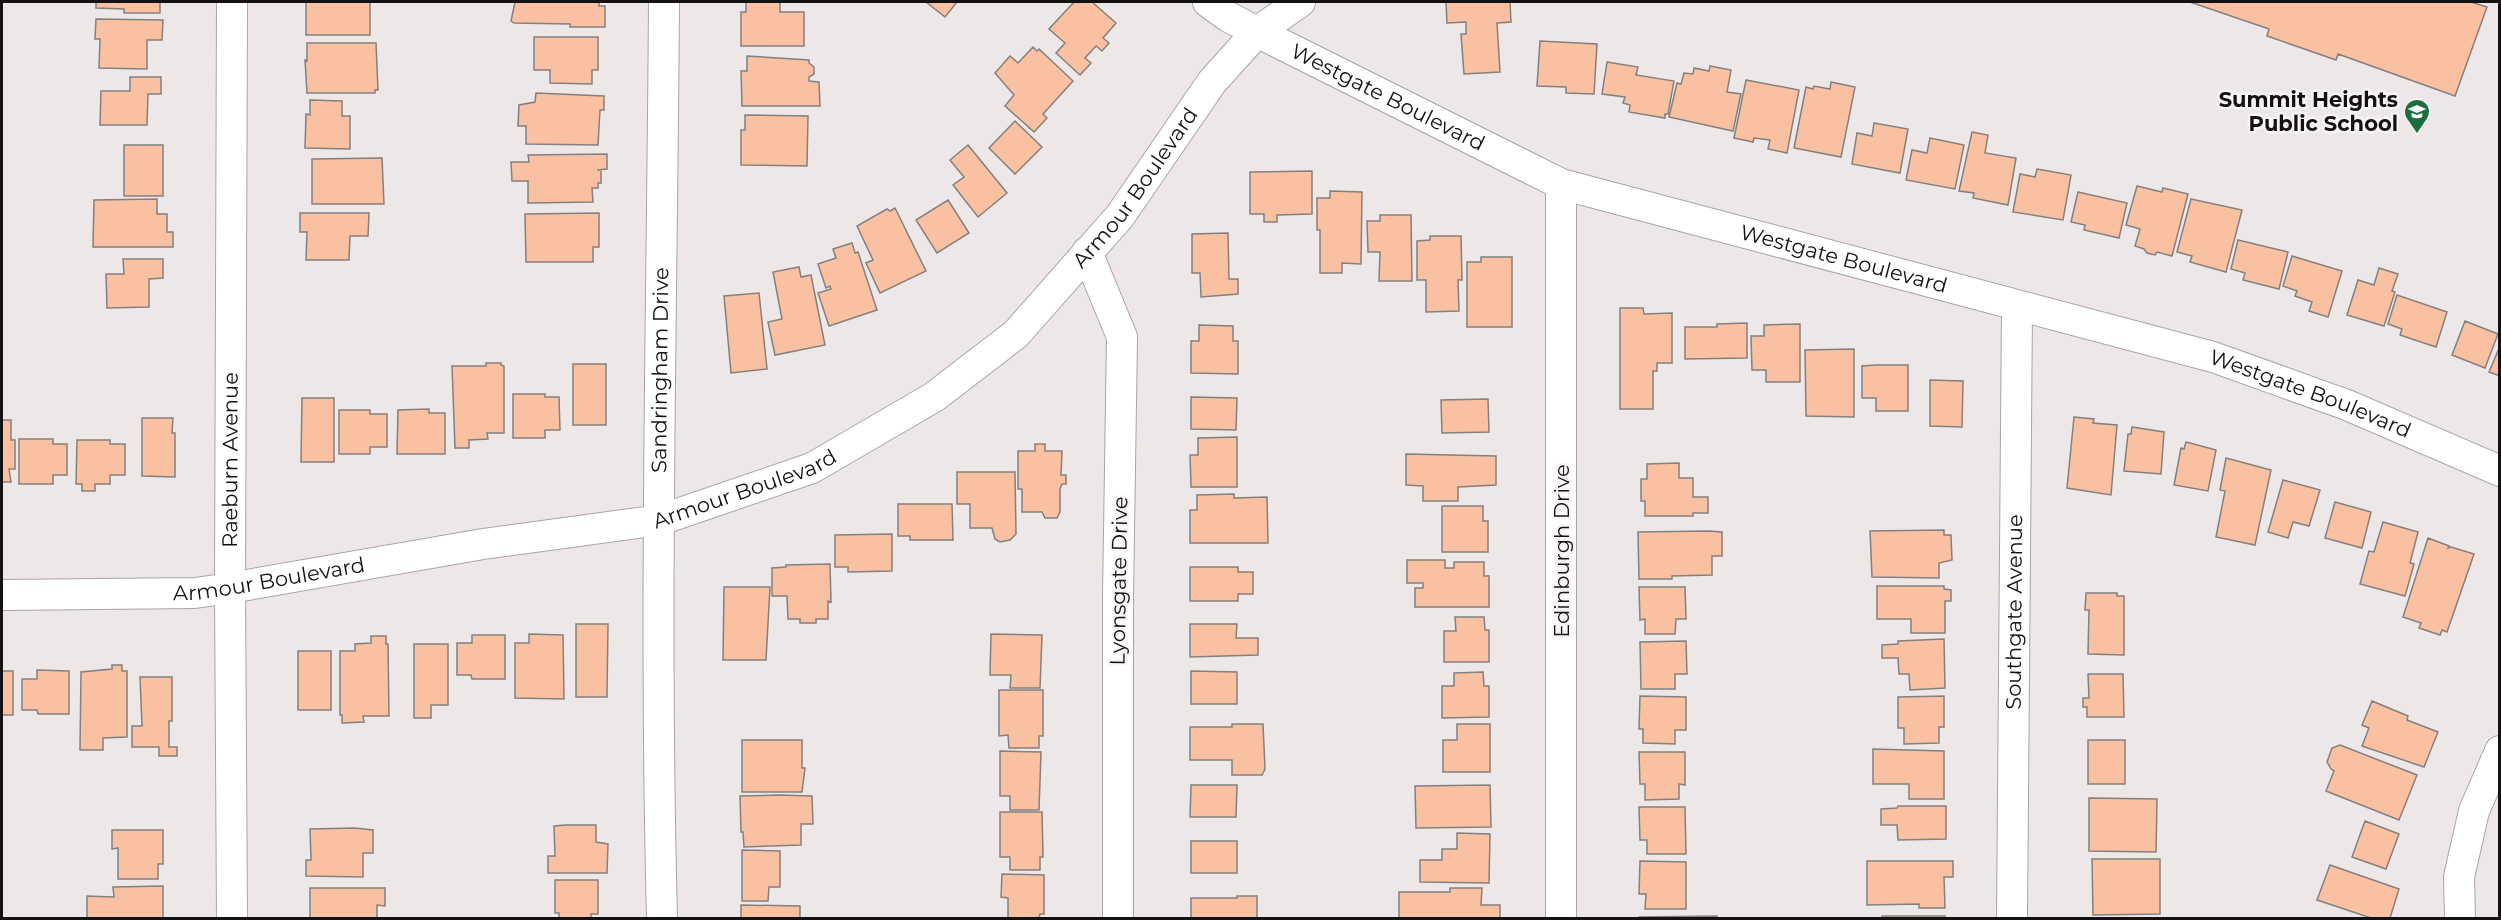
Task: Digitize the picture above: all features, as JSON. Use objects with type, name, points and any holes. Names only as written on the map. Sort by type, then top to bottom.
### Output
[{"type":"street","name":"Raeburn Avenue","points":[[232,2],[230,588],[232,918]]},
{"type":"street","name":"Sandringham Drive","points":[[662,918],[659,808],[664,2]]},
{"type":"street","name":"Westgate Boulevard","points":[[1208,2],[1227,16],[1257,32],[1562,184],[2017,307],[2213,357],[2348,405],[2499,471]]},
{"type":"street","name":"Armour Boulevard","points":[[2,596],[195,593],[230,588],[483,544],[660,520],[812,468],[934,398],[1016,334],[1120,216],[1212,82],[1257,32],[1300,2]]},
{"type":"street","name":"Edinburgh Drive","points":[[1562,184],[1562,918]]},
{"type":"street","name":"Lyonsgate Drive","points":[[1087,252],[1122,337],[1118,597],[1118,918]]},
{"type":"street","name":"Southgate Avenue","points":[[2012,918],[2017,307]]},
{"type":"street","points":[[2460,918],[2459,877],[2474,811],[2499,751]]},
{"type":"building","points":[[96,2],[160,2],[160,13],[124,13],[124,9],[96,8]]},
{"type":"building","points":[[306,2],[370,2],[370,35],[306,35]]},
{"type":"building","points":[[515,2],[599,2],[599,6],[605,6],[605,27],[514,23],[511,21]]},
{"type":"building","points":[[746,2],[780,2],[780,12],[804,12],[804,46],[741,46],[741,12],[746,12]]},
{"type":"building","points":[[926,2],[957,2],[945,17]]},
{"type":"building","points":[[1074,2],[1092,2],[1116,23],[1103,38],[1109,43],[1102,51],[1096,46],[1085,58],[1091,63],[1080,75],[1056,53],[1065,43],[1049,29]]},
{"type":"building","points":[[1446,2],[1510,2],[1511,22],[1497,23],[1500,72],[1464,74],[1461,34],[1466,34],[1466,22],[1447,23]]},
{"type":"building","points":[[2190,2],[2471,2],[2487,7],[2455,96],[2338,54],[2336,60],[2267,36],[2269,29]]},
{"type":"building","points":[[96,19],[163,20],[162,40],[147,40],[147,69],[99,68],[100,39],[95,39]]},
{"type":"building","points":[[534,37],[598,37],[598,70],[592,70],[592,84],[550,83],[550,70],[534,70]]},
{"type":"building","points":[[1540,41],[1597,44],[1594,94],[1566,93],[1566,87],[1537,86]]},
{"type":"building","points":[[307,43],[376,43],[378,90],[375,90],[375,93],[307,93],[305,60],[307,61]]},
{"type":"building","points":[[1033,47],[1037,51],[1039,49],[1073,81],[1043,114],[1047,118],[1034,132],[1005,106],[1014,95],[995,73],[1010,56],[1018,63]]},
{"type":"building","points":[[747,56],[809,60],[814,67],[814,74],[809,77],[809,81],[819,82],[820,106],[742,106],[741,71],[747,71]]},
{"type":"building","points":[[1607,62],[1638,67],[1636,75],[1674,81],[1668,114],[1665,114],[1665,118],[1629,112],[1630,105],[1623,103],[1625,97],[1602,94]]},
{"type":"building","points":[[1710,66],[1731,70],[1727,92],[1741,94],[1733,131],[1669,117],[1677,83],[1681,84],[1684,73],[1693,74],[1694,68],[1709,71]]},
{"type":"building","points":[[130,77],[161,77],[161,94],[148,94],[147,125],[100,125],[101,91],[130,91]]},
{"type":"building","points":[[1746,80],[1799,90],[1787,153],[1768,149],[1770,140],[1754,138],[1753,142],[1734,138]]},
{"type":"building","points":[[1831,82],[1855,87],[1841,157],[1794,148],[1806,87],[1830,89]]},
{"type":"building","points":[[536,93],[604,96],[604,110],[600,110],[598,145],[526,144],[526,126],[518,126],[519,105],[535,102]]},
{"type":"building","points":[[310,100],[342,101],[342,116],[350,116],[350,149],[305,148],[306,114],[310,115]]},
{"type":"building","points":[[745,115],[808,116],[807,166],[741,165],[741,130],[745,130]]},
{"type":"building","points":[[1015,121],[1042,147],[1015,174],[989,148]]},
{"type":"building","points":[[1874,123],[1908,129],[1900,173],[1852,164],[1857,133],[1872,136]]},
{"type":"building","points":[[1972,132],[1988,135],[1985,153],[2016,158],[2008,205],[1973,198],[1974,193],[1959,191]]},
{"type":"building","points":[[1930,138],[1964,145],[1955,189],[1906,180],[1912,150],[1927,153]]},
{"type":"building","points":[[124,145],[163,145],[163,196],[124,196]]},
{"type":"building","points":[[968,145],[1007,193],[978,217],[953,185],[964,177],[950,160]]},
{"type":"building","points":[[607,154],[607,169],[597,170],[601,170],[601,183],[598,183],[598,188],[592,188],[593,202],[528,203],[528,181],[512,181],[511,162],[529,162],[528,155]]},
{"type":"building","points":[[382,158],[384,204],[312,204],[312,159]]},
{"type":"building","points":[[2037,169],[2071,175],[2063,220],[2013,212],[2020,174],[2035,177]]},
{"type":"building","points":[[1312,171],[1312,214],[1277,215],[1277,222],[1264,222],[1264,214],[1250,214],[1250,172]]},
{"type":"building","points":[[2137,186],[2162,192],[2163,188],[2188,194],[2172,256],[2157,252],[2155,255],[2147,253],[2144,249],[2135,246],[2140,229],[2126,225]]},
{"type":"building","points":[[1330,191],[1362,192],[1361,264],[1342,263],[1342,273],[1320,273],[1317,198],[1330,198]]},
{"type":"building","points":[[2078,192],[2127,203],[2119,238],[2084,230],[2085,225],[2071,222]]},
{"type":"building","points":[[157,199],[157,214],[167,214],[167,232],[173,232],[173,247],[93,247],[94,200]]},
{"type":"building","points":[[2191,199],[2242,210],[2226,272],[2190,262],[2192,256],[2177,252]]},
{"type":"building","points":[[948,200],[969,233],[937,253],[916,220]]},
{"type":"building","points":[[895,208],[926,271],[880,293],[866,263],[873,260],[857,226],[887,209],[890,211]]},
{"type":"building","points":[[300,213],[369,213],[368,236],[350,236],[349,260],[306,260],[307,232],[300,232]]},
{"type":"building","points":[[599,213],[599,247],[593,247],[593,262],[526,262],[525,214]]},
{"type":"building","points":[[1380,215],[1411,215],[1412,281],[1379,281],[1380,252],[1368,252],[1367,221],[1380,221]]},
{"type":"building","points":[[1228,233],[1229,279],[1238,279],[1238,294],[1201,297],[1200,273],[1192,273],[1192,234]]},
{"type":"building","points":[[1430,236],[1461,236],[1462,280],[1458,280],[1459,311],[1426,312],[1426,280],[1417,280],[1417,241],[1430,240]]},
{"type":"building","points":[[2238,240],[2288,252],[2279,289],[2243,280],[2245,273],[2231,269]]},
{"type":"building","points":[[852,243],[855,253],[858,252],[877,310],[829,326],[818,293],[831,289],[830,286],[826,288],[818,264],[836,258],[833,249]]},
{"type":"building","points":[[2292,256],[2342,271],[2328,317],[2309,311],[2312,302],[2295,296],[2297,291],[2283,286]]},
{"type":"building","points":[[1481,257],[1512,257],[1512,327],[1467,327],[1467,262],[1481,262]]},
{"type":"building","points":[[123,259],[163,259],[163,278],[149,279],[149,307],[107,308],[106,274],[124,274]]},
{"type":"building","points":[[799,267],[801,277],[811,275],[825,345],[775,355],[768,322],[782,319],[773,272]]},
{"type":"building","points":[[2379,268],[2398,274],[2384,326],[2347,315],[2358,280],[2374,285]]},
{"type":"building","points":[[759,293],[767,369],[731,373],[724,296]]},
{"type":"building","points":[[2397,295],[2447,312],[2436,347],[2400,335],[2402,329],[2388,324]]},
{"type":"building","points":[[1620,308],[1643,308],[1644,314],[1672,313],[1672,363],[1657,363],[1657,371],[1653,371],[1653,409],[1620,409]]},
{"type":"building","points":[[2465,321],[2498,334],[2485,368],[2452,355]]},
{"type":"building","points":[[1747,323],[1747,358],[1685,359],[1685,327],[1717,327],[1717,324]]},
{"type":"building","points":[[1800,324],[1800,382],[1766,382],[1766,370],[1752,370],[1751,336],[1764,336],[1764,325]]},
{"type":"building","points":[[1199,325],[1233,326],[1233,341],[1238,341],[1238,374],[1191,373],[1191,341],[1199,341]]},
{"type":"building","points":[[2500,346],[2500,376],[2489,372]]},
{"type":"building","points":[[1854,349],[1854,417],[1806,416],[1805,350]]},
{"type":"building","points":[[486,363],[501,363],[504,366],[504,433],[487,433],[488,439],[469,440],[469,448],[455,448],[452,366],[486,366]]},
{"type":"building","points":[[573,364],[606,364],[606,425],[573,425]]},
{"type":"building","points":[[1908,365],[1908,411],[1876,411],[1876,398],[1862,398],[1862,366]]},
{"type":"building","points":[[1930,380],[1963,381],[1962,427],[1930,426]]},
{"type":"building","points":[[513,394],[545,394],[545,397],[559,397],[560,430],[545,430],[545,438],[513,438]]},
{"type":"building","points":[[1191,397],[1237,398],[1236,430],[1191,429]]},
{"type":"building","points":[[302,398],[334,398],[334,462],[301,462]]},
{"type":"building","points":[[1488,399],[1489,432],[1442,433],[1441,400]]},
{"type":"building","points":[[429,409],[429,413],[445,413],[445,454],[397,454],[398,410]]},
{"type":"building","points":[[339,410],[370,410],[370,414],[387,414],[387,447],[370,447],[370,454],[339,454]]},
{"type":"building","points":[[2074,417],[2094,419],[2093,423],[2117,425],[2111,495],[2067,488]]},
{"type":"building","points":[[142,418],[173,418],[175,477],[142,476]]},
{"type":"building","points":[[2,420],[11,420],[11,440],[15,440],[15,469],[9,469],[11,482],[2,482]]},
{"type":"building","points":[[2132,427],[2164,432],[2161,474],[2124,471],[2128,434],[2131,434]]},
{"type":"building","points":[[1237,437],[1237,487],[1191,487],[1190,455],[1198,455],[1198,438]]},
{"type":"building","points":[[19,439],[53,439],[53,444],[67,444],[67,475],[53,475],[53,484],[19,484]]},
{"type":"building","points":[[77,440],[110,440],[110,444],[125,444],[125,475],[110,475],[110,484],[95,484],[95,491],[82,491],[82,484],[76,484]]},
{"type":"building","points":[[2186,442],[2216,450],[2208,491],[2174,485],[2181,448],[2184,449]]},
{"type":"building","points":[[1035,444],[1045,444],[1045,451],[1062,451],[1061,475],[1066,475],[1066,484],[1062,484],[1060,489],[1060,512],[1057,518],[1045,518],[1042,512],[1022,512],[1022,489],[1018,489],[1018,451],[1035,451]]},
{"type":"building","points":[[1406,454],[1496,456],[1496,485],[1458,487],[1458,501],[1423,501],[1423,486],[1406,485]]},
{"type":"building","points":[[2226,458],[2271,470],[2255,545],[2216,537],[2225,491],[2220,490]]},
{"type":"building","points":[[1679,463],[1679,478],[1693,478],[1693,497],[1708,497],[1708,513],[1693,513],[1693,516],[1645,516],[1645,501],[1641,501],[1641,479],[1647,479],[1647,464]]},
{"type":"building","points":[[957,472],[1015,472],[1016,534],[1010,540],[1000,542],[995,539],[992,528],[970,528],[970,504],[957,504]]},
{"type":"building","points":[[2283,480],[2320,490],[2309,526],[2293,522],[2288,538],[2268,532]]},
{"type":"building","points":[[1234,494],[1234,498],[1267,497],[1268,543],[1190,543],[1190,510],[1197,510],[1197,495]]},
{"type":"building","points":[[2335,502],[2371,512],[2362,548],[2325,538]]},
{"type":"building","points":[[898,504],[952,504],[953,540],[910,540],[910,536],[898,536]]},
{"type":"building","points":[[1442,506],[1483,506],[1483,521],[1488,521],[1488,552],[1442,552]]},
{"type":"building","points":[[2383,522],[2418,532],[2410,563],[2414,564],[2405,596],[2360,584],[2369,551],[2374,552]]},
{"type":"building","points":[[1944,530],[1944,535],[1951,535],[1952,560],[1939,563],[1939,578],[1872,577],[1870,531]]},
{"type":"building","points":[[1638,532],[1722,532],[1722,556],[1712,556],[1712,575],[1672,576],[1672,579],[1639,579]]},
{"type":"building","points":[[892,534],[892,571],[848,572],[848,567],[835,567],[835,535]]},
{"type":"building","points":[[2428,538],[2449,546],[2448,548],[2474,554],[2447,632],[2442,630],[2440,635],[2419,628],[2421,623],[2403,617]]},
{"type":"building","points":[[1407,560],[1445,560],[1445,568],[1454,568],[1454,562],[1484,562],[1484,576],[1489,576],[1489,607],[1415,607],[1415,588],[1423,588],[1423,583],[1407,583]]},
{"type":"building","points":[[830,564],[831,602],[828,601],[828,619],[816,619],[816,623],[800,623],[800,619],[788,619],[787,596],[772,596],[772,568],[786,567],[786,565]]},
{"type":"building","points":[[1190,567],[1238,567],[1238,572],[1253,572],[1253,594],[1238,594],[1238,601],[1190,601]]},
{"type":"building","points":[[1877,586],[1944,586],[1944,589],[1951,590],[1951,601],[1945,601],[1945,633],[1911,633],[1911,619],[1877,619]]},
{"type":"building","points":[[724,587],[770,587],[766,660],[723,660]]},
{"type":"building","points":[[1639,587],[1685,587],[1686,619],[1676,619],[1675,634],[1645,634],[1645,619],[1640,620]]},
{"type":"building","points":[[2086,593],[2117,593],[2117,596],[2124,596],[2124,655],[2088,654],[2089,610],[2085,610]]},
{"type":"building","points":[[1455,617],[1484,617],[1485,630],[1489,630],[1489,662],[1444,662],[1444,631],[1456,631]]},
{"type":"building","points":[[576,624],[608,624],[607,697],[576,697]]},
{"type":"building","points":[[1190,624],[1237,624],[1236,638],[1258,638],[1258,655],[1190,657]]},
{"type":"building","points":[[529,634],[563,635],[564,699],[515,698],[515,643],[529,643]]},
{"type":"building","points":[[991,634],[1042,635],[1040,688],[1010,688],[1011,675],[990,675]]},
{"type":"building","points":[[472,635],[505,635],[505,679],[472,679],[471,675],[457,675],[457,643],[472,643]]},
{"type":"building","points":[[371,636],[386,636],[386,644],[388,644],[389,716],[363,716],[364,722],[342,723],[340,651],[355,651],[355,644],[371,643]]},
{"type":"building","points":[[1944,639],[1945,688],[1910,690],[1909,674],[1899,674],[1898,658],[1882,658],[1882,645],[1898,644],[1898,641]]},
{"type":"building","points":[[1686,641],[1687,674],[1675,674],[1675,689],[1641,689],[1640,642]]},
{"type":"building","points":[[414,644],[448,644],[448,705],[431,705],[431,718],[414,718]]},
{"type":"building","points":[[298,651],[331,651],[331,710],[298,710]]},
{"type":"building","points":[[112,665],[122,665],[122,671],[127,671],[127,737],[103,738],[103,750],[80,750],[81,672],[112,669]]},
{"type":"building","points":[[37,670],[69,671],[69,714],[38,714],[37,710],[22,710],[22,679],[37,679]]},
{"type":"building","points":[[2,671],[13,671],[13,715],[2,715]]},
{"type":"building","points":[[1191,671],[1237,672],[1237,704],[1191,704]]},
{"type":"building","points":[[1483,672],[1484,686],[1489,686],[1489,717],[1442,718],[1442,686],[1454,686],[1454,673]]},
{"type":"building","points":[[2088,674],[2123,674],[2124,717],[2087,717],[2087,707],[2083,707],[2083,698],[2089,698]]},
{"type":"building","points":[[140,677],[172,677],[172,721],[169,721],[169,747],[177,747],[177,756],[159,756],[159,747],[132,747],[132,726],[142,726]]},
{"type":"building","points":[[999,690],[1043,690],[1043,736],[1039,736],[1039,748],[1009,748],[1008,735],[999,736]]},
{"type":"building","points":[[1640,696],[1686,697],[1686,730],[1675,730],[1675,744],[1643,743],[1643,729],[1639,729]]},
{"type":"building","points":[[1944,696],[1944,727],[1939,727],[1939,743],[1904,744],[1904,728],[1898,728],[1898,697]]},
{"type":"building","points":[[2372,701],[2408,716],[2407,720],[2438,732],[2424,767],[2362,746],[2369,728],[2362,725]]},
{"type":"building","points":[[1232,724],[1263,724],[1265,769],[1262,775],[1232,775],[1232,760],[1190,760],[1190,727],[1232,727]]},
{"type":"building","points":[[1457,724],[1490,724],[1490,772],[1443,772],[1443,740],[1457,740]]},
{"type":"building","points":[[742,740],[802,740],[802,768],[805,768],[802,792],[742,792]]},
{"type":"building","points":[[2088,740],[2125,740],[2125,784],[2088,784]]},
{"type":"building","points":[[2340,745],[2417,775],[2399,820],[2326,791],[2334,771],[2327,762],[2332,748]]},
{"type":"building","points":[[1873,749],[1944,751],[1944,799],[1909,799],[1909,784],[1873,784]]},
{"type":"building","points":[[1000,751],[1041,752],[1039,810],[1010,810],[1010,796],[1000,796]]},
{"type":"building","points":[[1639,752],[1685,752],[1685,785],[1679,784],[1679,799],[1645,800],[1645,784],[1640,784]]},
{"type":"building","points":[[1191,785],[1237,785],[1236,817],[1190,817]]},
{"type":"building","points":[[1490,785],[1491,827],[1416,828],[1415,786]]},
{"type":"building","points":[[740,796],[812,796],[813,824],[801,824],[801,845],[744,847],[743,832],[741,832]]},
{"type":"building","points":[[2089,798],[2157,799],[2156,852],[2089,851]]},
{"type":"building","points":[[1898,806],[1946,806],[1946,839],[1898,840],[1897,825],[1881,825],[1881,809]]},
{"type":"building","points":[[1639,807],[1685,807],[1686,854],[1647,854],[1647,840],[1640,840]]},
{"type":"building","points":[[1000,812],[1042,812],[1043,857],[1040,857],[1040,870],[1010,870],[1010,857],[1000,857]]},
{"type":"building","points":[[2365,821],[2399,834],[2386,869],[2352,857]]},
{"type":"building","points":[[596,825],[596,842],[608,844],[607,873],[548,873],[548,856],[555,856],[554,826]]},
{"type":"building","points":[[310,829],[373,830],[373,853],[363,853],[363,877],[306,876],[306,860],[311,860]]},
{"type":"building","points":[[112,830],[163,830],[163,864],[158,864],[158,879],[118,879],[118,848],[112,849]]},
{"type":"building","points":[[1457,833],[1490,834],[1489,883],[1420,882],[1420,860],[1442,860],[1442,849],[1457,849]]},
{"type":"building","points":[[1191,841],[1237,841],[1237,873],[1191,873]]},
{"type":"building","points":[[742,850],[780,851],[780,887],[769,887],[768,901],[742,901]]},
{"type":"building","points":[[2092,859],[2160,859],[2160,914],[2093,915]]},
{"type":"building","points":[[1640,861],[1686,862],[1686,909],[1645,909],[1646,894],[1639,894]]},
{"type":"building","points":[[1867,861],[1953,861],[1953,877],[1944,877],[1945,908],[1919,908],[1919,904],[1867,905]]},
{"type":"building","points":[[2330,865],[2399,889],[2390,918],[2371,918],[2317,900]]},
{"type":"building","points":[[1002,874],[1044,875],[1044,914],[1040,914],[1039,918],[1008,918],[1008,898],[1001,897]]},
{"type":"building","points":[[555,880],[598,880],[598,914],[591,914],[591,918],[559,918],[559,913],[555,913]]},
{"type":"building","points":[[163,886],[163,918],[87,918],[87,896],[114,897],[113,887]]},
{"type":"building","points":[[310,888],[385,888],[385,906],[377,905],[377,918],[310,918]]},
{"type":"building","points":[[1450,888],[1482,888],[1481,905],[1500,905],[1500,918],[1399,918],[1399,892],[1450,892]]},
{"type":"building","points":[[1237,896],[1257,896],[1257,918],[1191,918],[1191,898],[1237,898]]},
{"type":"building","points":[[741,905],[800,906],[800,918],[741,918]]},
{"type":"building","points":[[1717,916],[1717,918],[1639,918],[1639,917]]},
{"type":"building","points":[[1882,916],[1945,916],[1945,918],[1882,918]]},
{"type":"place","name":"Summit Heights Public School","points":[[2417,135]]}]
